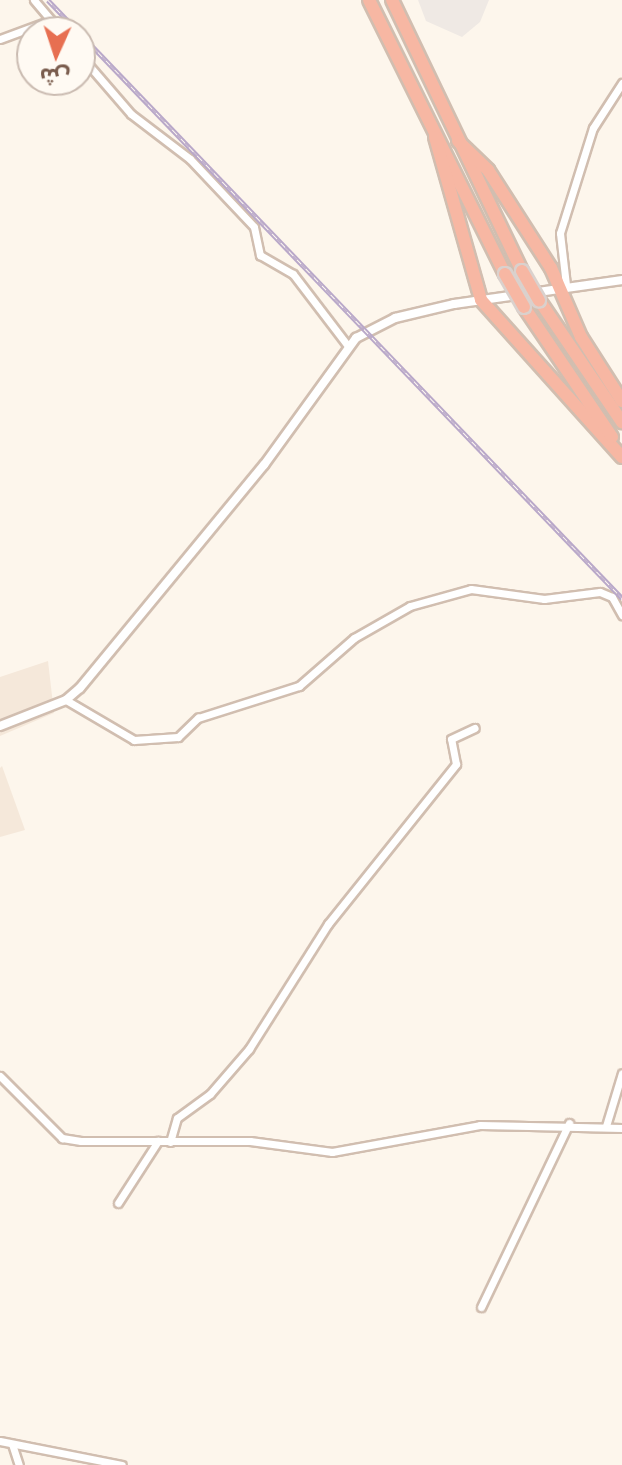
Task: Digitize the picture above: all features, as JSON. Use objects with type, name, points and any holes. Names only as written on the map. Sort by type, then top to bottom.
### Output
[{"type":"highway","points":[[369,0],[505,274],[622,454]]},
{"type":"highway","points":[[392,0],[522,271],[622,422]]},
{"type":"highway","points":[[435,137],[481,300],[622,454]]},
{"type":"highway","points":[[458,141],[488,170],[564,286],[581,337],[622,401]]},
{"type":"street","points":[[34,0],[48,16]]},
{"type":"street","points":[[96,74],[131,114],[190,159],[254,227],[260,255],[293,274],[348,346]]},
{"type":"street","points":[[564,286],[560,233],[593,128],[622,83]]},
{"type":"street","points":[[0,726],[66,700],[264,465],[348,346],[395,318],[564,286],[622,280]]},
{"type":"street","points":[[66,700],[134,740],[178,737],[198,718],[299,686],[354,638],[410,606],[471,589],[544,599],[600,592],[612,597],[622,615]]},
{"type":"street","points":[[170,1142],[177,1118],[202,1102],[249,1049],[328,924],[456,764],[451,739],[475,728]]},
{"type":"street","points":[[606,1126],[622,1073]]},
{"type":"street","points":[[0,1076],[62,1138],[250,1141],[332,1152],[422,1131],[569,1123],[622,1128]]},
{"type":"street","points":[[481,1307],[569,1123]]},
{"type":"street","points":[[118,1203],[158,1141]]},
{"type":"street","points":[[0,1441],[122,1465]]},
{"type":"street","points":[[12,1444],[19,1465]]},
{"type":"shaded area","points":[[418,0],[489,0],[480,22],[462,37],[426,21]]},
{"type":"shaded area","points":[[48,661],[54,713],[0,736],[0,677]]},
{"type":"shaded area","points":[[2,766],[25,830],[0,837],[0,768]]},
{"type":"railway","points":[[48,0],[622,598]]}]
